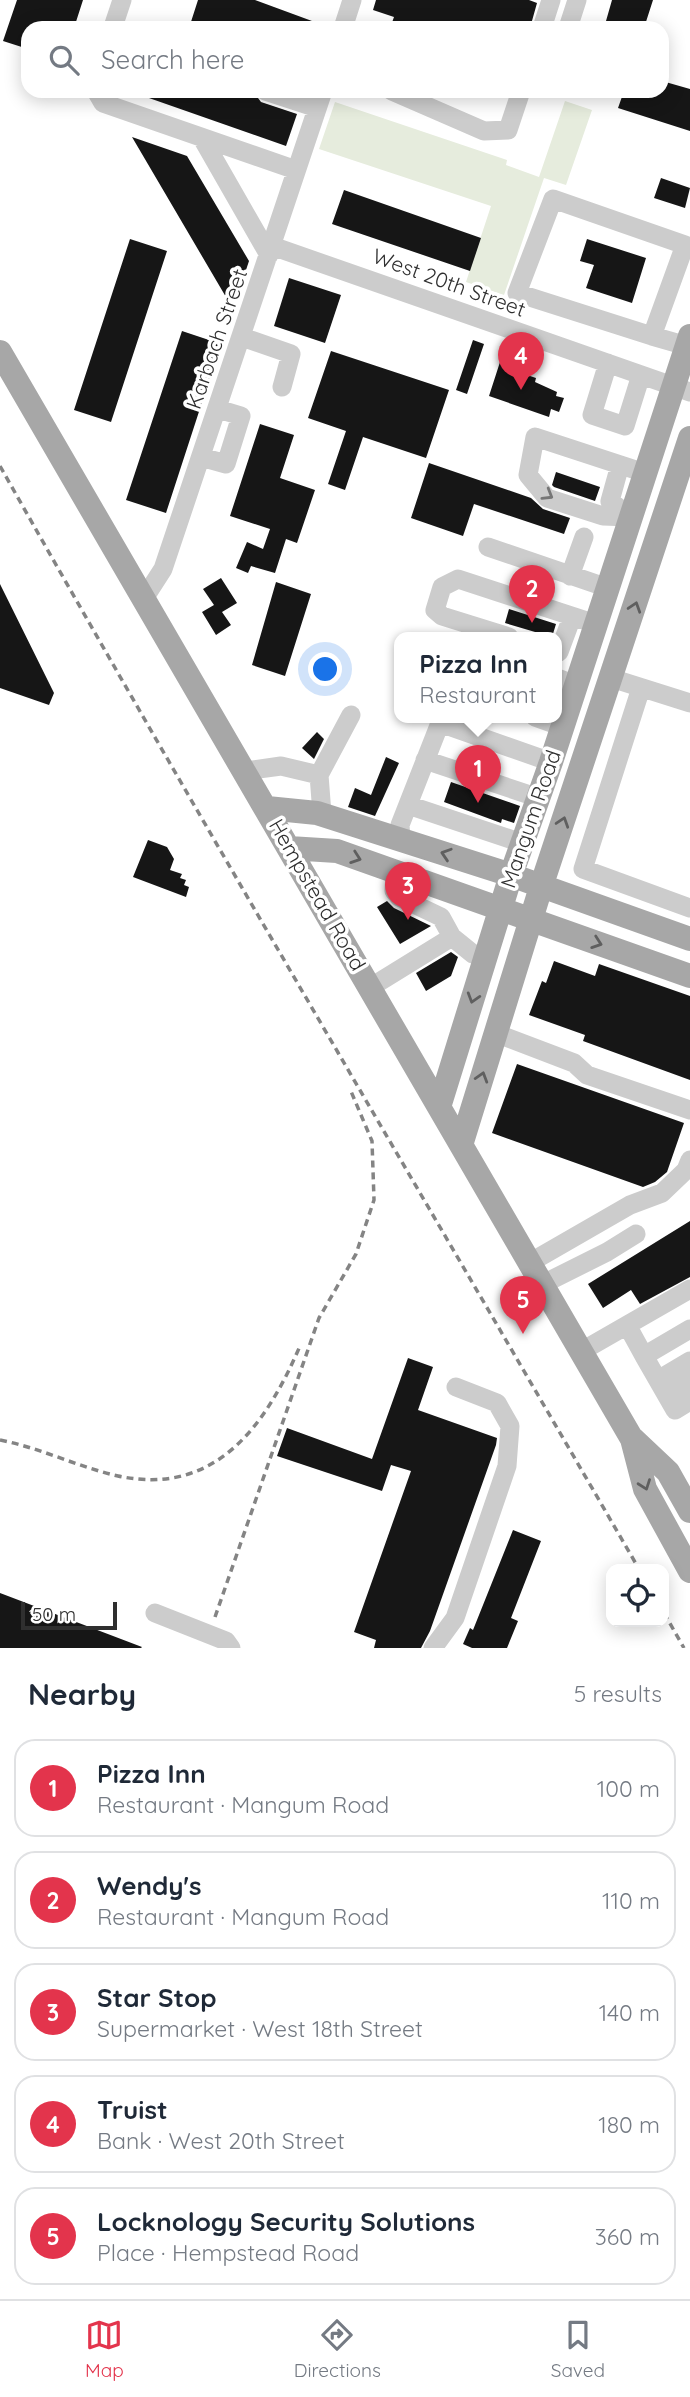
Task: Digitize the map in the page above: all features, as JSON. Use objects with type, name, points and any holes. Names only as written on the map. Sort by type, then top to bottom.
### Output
[{"type":"main road","name":"Mangum Road","points":[[562,693],[574,674],[596,625],[645,473],[682,389],[688,341]]},
{"type":"main road","name":"Hempstead Road","points":[[0,352],[440,1104],[632,1439],[645,1489],[690,1571]]},
{"type":"main road","name":"Mangum Road","points":[[462,1142],[541,887],[690,438]]},
{"type":"main road","points":[[574,674],[610,681]]},
{"type":"main road","name":"Mangum Road","points":[[440,1104],[511,875],[551,762],[545,723]]},
{"type":"main road","points":[[267,808],[322,814],[511,875],[690,939]]},
{"type":"main road","points":[[395,872],[401,840]]},
{"type":"main road","points":[[289,848],[337,852],[690,976]]},
{"type":"main road","name":"Hempstead Road","points":[[632,1439],[668,1472],[690,1511]]},
{"type":"street","points":[[115,21],[122,0]]},
{"type":"street","points":[[345,21],[352,0]]},
{"type":"street","points":[[544,21],[551,0]]},
{"type":"street","points":[[570,21],[577,0]]},
{"type":"street","points":[[100,98],[103,103],[296,170]]},
{"type":"street","points":[[408,98],[484,131],[508,130],[519,98]]},
{"type":"street","name":"Karbach Street","points":[[145,597],[163,569],[320,100]]},
{"type":"street","points":[[202,138],[270,251]]},
{"type":"street","points":[[652,336],[687,246],[553,199],[517,293],[652,336],[688,341]]},
{"type":"street","name":"West 20th Street","points":[[270,251],[682,389]]},
{"type":"street","points":[[242,337],[291,354],[282,387]]},
{"type":"street","points":[[608,363],[592,415],[625,426],[641,375]]},
{"type":"street","points":[[630,517],[603,516],[547,498],[528,475],[535,437],[645,473]]},
{"type":"street","points":[[620,465],[610,500],[630,517]]},
{"type":"street","points":[[570,576],[584,537]]},
{"type":"street","points":[[488,547],[607,589]]},
{"type":"street","points":[[493,632],[442,616],[435,610],[442,587],[458,579],[596,625]]},
{"type":"street","points":[[562,642],[572,617]]},
{"type":"street","points":[[562,658],[574,674]]},
{"type":"street","points":[[610,681],[690,703]]},
{"type":"street","points":[[641,688],[583,869],[690,908]]},
{"type":"street","points":[[322,814],[319,775],[351,715]]},
{"type":"street","points":[[401,840],[400,825],[440,723],[551,762]]},
{"type":"street","points":[[425,760],[539,797]]},
{"type":"street","points":[[245,771],[281,766],[319,775]]},
{"type":"street","points":[[408,805],[523,843]]},
{"type":"street","points":[[395,872],[394,891],[398,897],[441,917],[452,937],[473,954],[485,958]]},
{"type":"street","points":[[371,987],[452,937]]},
{"type":"street","points":[[495,1033],[574,1063],[587,1075],[690,1110]]},
{"type":"street","points":[[537,1273],[630,1205],[662,1193],[686,1170],[690,1160]]},
{"type":"street","points":[[537,1273],[607,1252],[636,1234]]},
{"type":"street","points":[[582,1351],[690,1289]]},
{"type":"street","points":[[628,1325],[675,1409],[690,1401]]},
{"type":"street","points":[[644,1356],[690,1329]]},
{"type":"street","points":[[662,1387],[690,1361]]},
{"type":"street","points":[[662,1387],[690,1381]]},
{"type":"street","points":[[433,1648],[455,1618],[507,1466],[510,1426],[497,1403],[456,1387]]},
{"type":"street","points":[[155,1613],[226,1641],[231,1648]]},
{"type":"green space","points":[[565,101],[592,110],[566,185],[544,178],[504,295],[466,282],[491,206],[319,149],[335,102],[507,160],[506,165],[539,177]]},
{"type":"building","points":[[17,0],[83,0],[76,21],[21,21],[21,47],[3,41]]},
{"type":"building","points":[[198,0],[255,0],[312,21],[191,21]]},
{"type":"building","points":[[376,0],[529,0],[537,3],[532,21],[393,21],[394,17],[373,10]]},
{"type":"building","points":[[612,0],[653,0],[646,21],[606,21]]},
{"type":"building","points":[[669,83],[690,89],[690,131],[618,108],[622,98],[669,98]]},
{"type":"building","points":[[149,98],[258,98],[261,102],[297,114],[286,146]]},
{"type":"building","points":[[132,137],[187,156],[249,261],[233,309]]},
{"type":"building","points":[[661,178],[690,188],[685,208],[654,198]]},
{"type":"building","points":[[344,190],[481,238],[470,271],[332,224]]},
{"type":"building","points":[[130,239],[167,251],[111,422],[74,410]]},
{"type":"building","points":[[587,239],[646,258],[632,303],[586,288],[594,265],[580,261]]},
{"type":"building","points":[[289,278],[341,295],[325,343],[274,326]]},
{"type":"building","points":[[182,331],[221,344],[166,513],[126,500]]},
{"type":"building","points":[[473,340],[484,344],[467,394],[456,390]]},
{"type":"building","points":[[331,351],[449,390],[426,458],[363,437],[345,490],[328,484],[346,431],[308,418]]},
{"type":"building","points":[[500,362],[525,370],[524,374],[536,378],[535,382],[557,392],[556,396],[564,398],[559,412],[551,409],[549,417],[489,396]]},
{"type":"building","points":[[260,424],[294,435],[280,478],[315,490],[297,543],[286,539],[275,573],[251,566],[248,573],[236,568],[247,542],[263,549],[270,529],[230,516]]},
{"type":"building","points":[[429,463],[531,498],[543,509],[570,518],[564,534],[474,504],[463,536],[411,518]]},
{"type":"building","points":[[556,472],[600,487],[595,501],[554,487],[552,485]]},
{"type":"building","points":[[221,578],[237,603],[222,612],[231,625],[216,635],[202,612],[214,605],[203,589]]},
{"type":"building","points":[[276,582],[311,594],[285,676],[252,665]]},
{"type":"building","points":[[0,584],[54,693],[49,705],[0,688]]},
{"type":"building","points":[[509,609],[556,624],[554,632],[535,632],[505,623]]},
{"type":"building","points":[[317,732],[324,739],[314,759],[302,748]]},
{"type":"building","points":[[386,757],[399,763],[375,816],[348,807],[355,788],[371,795]]},
{"type":"building","points":[[451,782],[520,806],[514,823],[502,819],[501,823],[444,802]]},
{"type":"building","points":[[148,840],[167,847],[174,859],[170,870],[182,874],[180,878],[186,880],[184,885],[189,887],[186,897],[133,877]]},
{"type":"building","points":[[387,901],[394,908],[431,926],[400,944],[377,907]]},
{"type":"building","points":[[451,952],[458,957],[451,976],[426,991],[416,973]]},
{"type":"building","points":[[554,961],[595,976],[599,964],[690,996],[690,1080],[583,1041],[585,1035],[529,1015],[542,981],[546,983]]},
{"type":"building","points":[[517,1064],[684,1123],[667,1172],[655,1182],[643,1187],[492,1133]]},
{"type":"building","points":[[690,1221],[690,1277],[640,1304],[631,1290],[603,1308],[588,1284]]},
{"type":"building","points":[[408,1358],[433,1367],[418,1410],[497,1438],[430,1631],[421,1648],[374,1648],[376,1640],[354,1632],[411,1471],[391,1465],[382,1491],[277,1456],[287,1428],[372,1459]]},
{"type":"building","points":[[513,1530],[541,1541],[511,1618],[518,1621],[507,1648],[472,1648],[463,1644],[470,1628],[473,1630]]},
{"type":"building","points":[[0,1593],[142,1647],[0,1648]]},
{"type":"railway","points":[[0,466],[636,1564]]},
{"type":"railway","points":[[215,1617],[319,1318],[356,1254],[374,1200],[372,1141],[350,1089]]},
{"type":"railway","points":[[0,1440],[118,1476],[153,1480],[183,1476],[210,1465],[233,1448],[253,1427],[271,1403],[300,1346]]},
{"type":"railway","points":[[669,1622],[684,1648]]},
{"type":"place","name":"Truist","points":[[521,390]]},
{"type":"place","name":"Wendy's","points":[[532,623]]},
{"type":"place","name":"Pizza Inn","points":[[478,803]]},
{"type":"place","name":"Star Stop","points":[[408,920]]},
{"type":"place","name":"Locknology Security Solutions","points":[[523,1334]]}]
